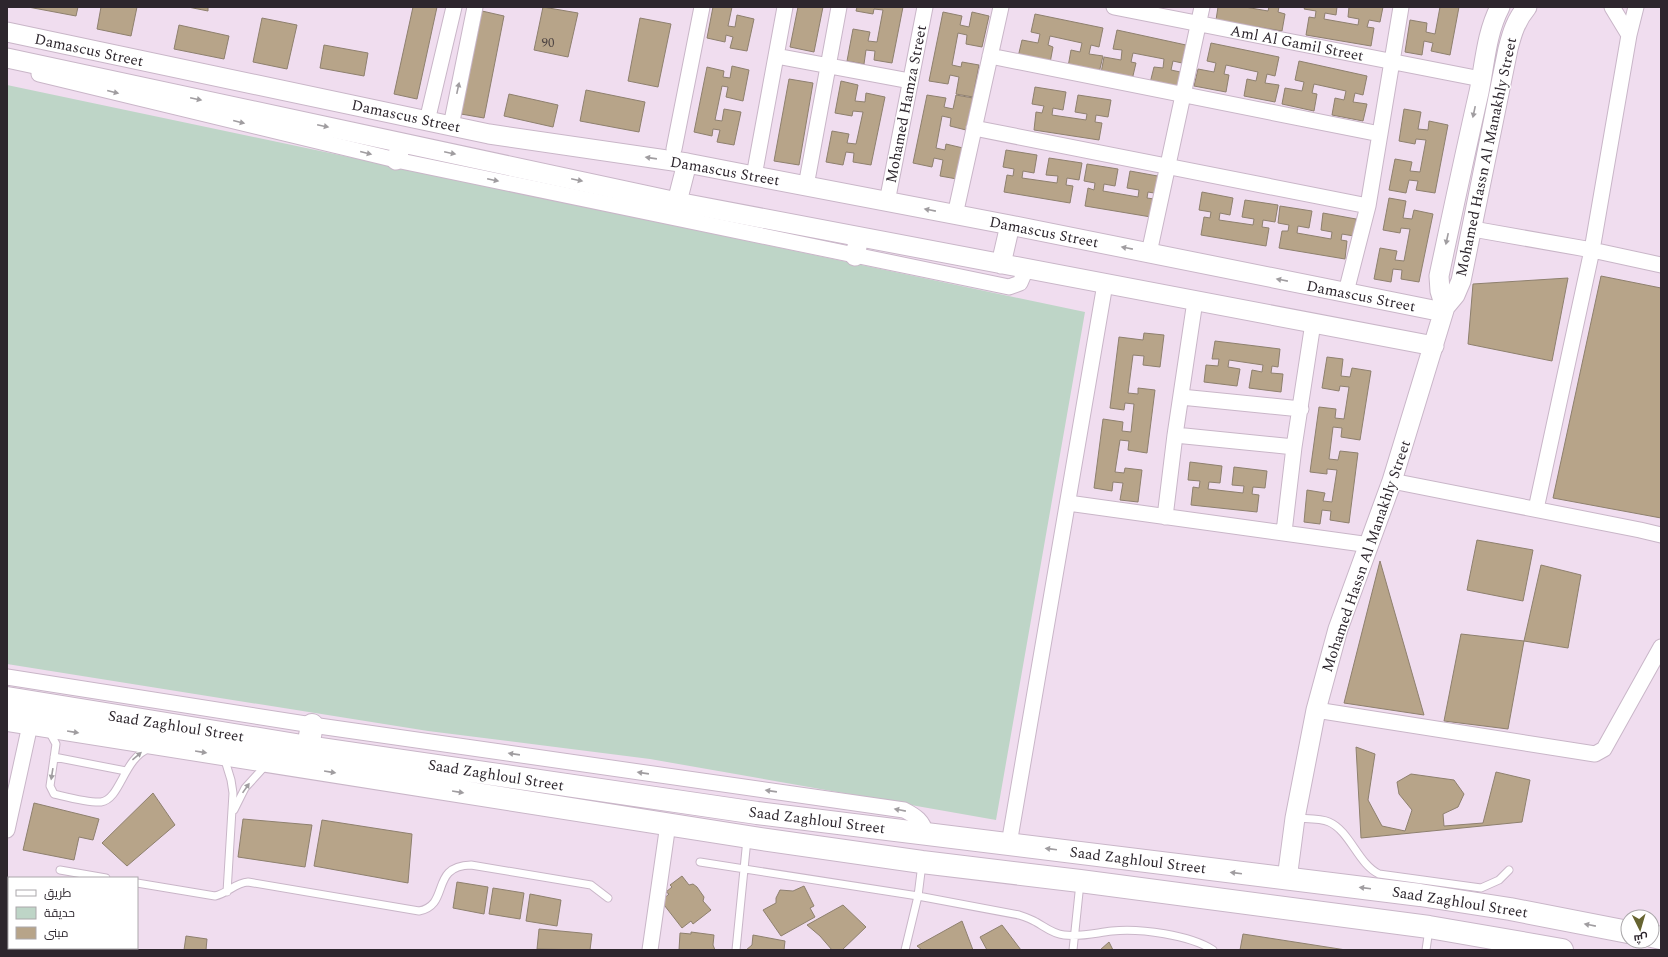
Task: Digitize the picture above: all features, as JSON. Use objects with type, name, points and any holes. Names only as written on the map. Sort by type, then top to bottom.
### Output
[{"type":"main road","name":"Saad Zaghloul Street","points":[[7,698],[521,779],[757,813],[1460,901],[1620,931]]},
{"type":"main road","name":"Saad Zaghloul Street","points":[[7,720],[36,726],[269,763],[748,837],[922,862],[1080,881],[1429,927],[1562,950]]},
{"type":"main road","points":[[308,746],[312,726]]},
{"type":"main road","points":[[518,801],[521,779]]},
{"type":"street","points":[[428,121],[454,7]]},
{"type":"street","points":[[451,126],[475,7]]},
{"type":"street","points":[[674,149],[702,7]]},
{"type":"street","points":[[754,176],[785,7]]},
{"type":"street","points":[[806,186],[840,7]]},
{"type":"street","name":"Mohamed Hamza Street","points":[[887,202],[925,7]]},
{"type":"street","points":[[955,215],[1001,7]]},
{"type":"street","name":"Aml Al Gamil Street","points":[[1114,7],[1392,62],[1482,76]]},
{"type":"street","points":[[1149,253],[1202,7]]},
{"type":"street","points":[[1346,292],[1368,206],[1401,7]]},
{"type":"street","points":[[1482,76],[1477,57],[1476,39],[1485,7]]},
{"type":"street","name":"Mohamed Hassn Al Manakhly Street","points":[[1444,309],[1440,291],[1439,276],[1482,76],[1490,30],[1500,7]]},
{"type":"street","name":"Mohamed Hassn Al Manakhly Street","points":[[1287,879],[1295,818],[1316,710],[1338,629],[1370,545],[1392,481],[1444,309],[1459,288],[1473,229],[1512,31],[1527,7]]},
{"type":"street","points":[[1612,7],[1628,35]]},
{"type":"street","points":[[1536,510],[1592,250],[1628,35],[1636,7]]},
{"type":"street","name":"Damascus Street","points":[[7,32],[451,126],[554,144],[687,163],[1010,225],[1412,306],[1444,309]]},
{"type":"street","points":[[776,56],[910,81]]},
{"type":"street","points":[[990,56],[1380,134]]},
{"type":"street","name":"Damascus Street","points":[[7,58],[399,152],[677,202],[1434,346]]},
{"type":"street","points":[[7,66],[399,152],[855,256],[1008,288],[1020,283],[1026,269]]},
{"type":"street","points":[[974,128],[1368,206]]},
{"type":"street","points":[[677,202],[687,163]]},
{"type":"street","points":[[1462,170],[1483,174]]},
{"type":"street","points":[[1001,264],[1010,225]]},
{"type":"street","points":[[1473,229],[1592,250],[1661,265]]},
{"type":"street","points":[[855,256],[858,237]]},
{"type":"street","points":[[1412,306],[1428,292],[1439,276]]},
{"type":"street","points":[[1009,844],[1105,284]]},
{"type":"street","points":[[1165,517],[1175,435],[1195,301]]},
{"type":"street","points":[[1284,532],[1294,447],[1314,323]]},
{"type":"street","points":[[1181,397],[1301,409]]},
{"type":"street","points":[[1175,435],[1294,447]]},
{"type":"street","points":[[1392,481],[1661,535]]},
{"type":"street","points":[[1068,503],[1370,545]]},
{"type":"street","points":[[1316,710],[1595,754],[1604,748],[1661,647]]},
{"type":"street","points":[[7,677],[312,726],[904,810],[922,821],[926,834]]},
{"type":"street","points":[[7,830],[36,726]]},
{"type":"street","points":[[650,950],[668,824]]},
{"type":"lane","points":[[36,726],[54,738],[56,744],[50,786],[54,794],[96,802],[105,801],[113,795],[126,771],[138,755],[149,748],[162,746]]},
{"type":"lane","points":[[224,755],[232,780],[232,820],[227,892]]},
{"type":"lane","points":[[54,757],[126,771]]},
{"type":"lane","points":[[232,820],[234,809],[245,788],[269,763]]},
{"type":"lane","points":[[1295,818],[1329,822],[1341,832],[1370,868],[1379,874],[1481,888],[1499,880],[1509,870]]},
{"type":"lane","points":[[736,950],[743,869],[748,837]]},
{"type":"lane","points":[[700,862],[918,896],[1019,915],[1035,921],[1061,935],[1074,936],[1129,930],[1201,942],[1213,950]]},
{"type":"lane","points":[[905,950],[918,896],[922,862]]},
{"type":"lane","points":[[138,883],[216,896],[227,892],[234,885],[248,882],[419,911],[430,907],[434,903],[444,877],[450,871],[456,867],[471,865],[592,885],[608,898]]},
{"type":"lane","points":[[60,870],[100,877]]},
{"type":"lane","points":[[1073,950],[1080,881]]},
{"type":"lane","points":[[1426,950],[1429,927]]},
{"type":"green space","points":[[7,85],[1085,312],[996,820],[650,759],[428,731],[7,664]]},
{"type":"building","points":[[28,7],[78,7],[76,16]]},
{"type":"building","points":[[101,7],[137,7],[131,36],[97,29]]},
{"type":"building","points":[[188,7],[208,7],[208,11]]},
{"type":"building","points":[[413,7],[437,7],[417,99],[394,94]]},
{"type":"building","points":[[543,7],[578,13],[568,57],[534,50]]},
{"type":"building","points":[[713,7],[732,7],[728,26],[735,27],[737,15],[754,19],[747,51],[730,48],[733,37],[726,35],[725,42],[707,38]]},
{"type":"building","points":[[798,7],[823,7],[814,52],[790,47]]},
{"type":"building","points":[[857,7],[903,7],[892,63],[874,60],[875,51],[866,50],[864,64],[847,61],[853,29],[870,32],[868,41],[877,42],[883,10],[874,9],[873,14],[856,11]]},
{"type":"building","points":[[1218,7],[1245,7],[1268,11],[1269,7],[1279,7],[1278,12],[1285,14],[1282,31],[1216,20]]},
{"type":"building","points":[[1305,7],[1337,7],[1336,15],[1325,13],[1324,19],[1358,25],[1359,19],[1348,17],[1349,7],[1383,7],[1380,22],[1369,20],[1367,27],[1374,28],[1371,46],[1306,35],[1309,17],[1315,18],[1316,11],[1304,9]]},
{"type":"building","points":[[1440,7],[1459,7],[1450,55],[1431,51],[1433,43],[1424,41],[1422,55],[1405,52],[1410,20],[1427,23],[1426,32],[1435,34]]},
{"type":"building","points":[[482,11],[504,16],[484,118],[461,114]]},
{"type":"building","points":[[943,12],[962,16],[960,25],[969,27],[972,12],[989,16],[982,47],[966,44],[967,35],[958,33],[952,65],[961,67],[962,62],[979,65],[973,97],[956,94],[959,77],[950,75],[948,84],[929,81]]},
{"type":"building","points":[[1035,14],[1103,28],[1099,47],[1091,45],[1089,54],[1103,56],[1099,73],[1068,67],[1071,50],[1080,52],[1082,43],[1050,36],[1048,45],[1053,47],[1050,63],[1018,57],[1022,40],[1038,43],[1040,34],[1031,32]]},
{"type":"building","points":[[262,18],[297,25],[287,69],[253,62]]},
{"type":"building","points":[[640,18],[671,24],[658,87],[628,81]]},
{"type":"building","points":[[179,25],[229,36],[224,59],[174,49]]},
{"type":"building","points":[[1117,30],[1186,45],[1182,63],[1173,61],[1171,70],[1185,73],[1182,90],[1150,83],[1154,67],[1163,68],[1164,59],[1133,53],[1131,62],[1136,63],[1132,80],[1101,73],[1104,57],[1121,60],[1122,50],[1113,49]]},
{"type":"building","points":[[1211,43],[1279,57],[1275,76],[1267,74],[1265,83],[1279,85],[1275,102],[1244,96],[1247,79],[1256,81],[1258,72],[1226,65],[1224,74],[1229,75],[1226,92],[1194,86],[1198,69],[1214,72],[1216,63],[1207,61]]},
{"type":"building","points":[[324,45],[368,53],[364,76],[320,68]]},
{"type":"building","points":[[1299,61],[1367,76],[1363,95],[1355,93],[1353,102],[1367,104],[1363,121],[1332,115],[1335,98],[1344,100],[1346,91],[1314,84],[1312,93],[1317,94],[1314,111],[1282,104],[1285,88],[1302,91],[1304,82],[1295,80]]},
{"type":"building","points":[[732,66],[749,70],[743,101],[726,97],[728,87],[722,86],[715,120],[722,121],[724,109],[741,112],[734,145],[717,142],[720,130],[713,129],[712,136],[694,132],[707,67],[724,71],[723,77],[730,78]]},
{"type":"building","points":[[789,79],[813,83],[799,165],[774,161]]},
{"type":"building","points":[[841,81],[858,85],[855,101],[865,102],[866,93],[885,97],[871,165],[853,162],[854,153],[846,152],[843,165],[826,162],[832,131],[849,134],[847,143],[856,144],[863,112],[853,111],[852,116],[835,113]]},
{"type":"building","points":[[1035,87],[1066,92],[1063,110],[1053,108],[1052,115],[1086,120],[1087,114],[1075,112],[1078,95],[1111,100],[1108,117],[1096,115],[1095,122],[1102,123],[1099,140],[1034,130],[1036,112],[1042,113],[1044,106],[1032,104]]},
{"type":"building","points":[[586,90],[645,102],[639,132],[580,121]]},
{"type":"building","points":[[509,94],[558,105],[553,127],[504,116]]},
{"type":"building","points":[[927,95],[946,98],[944,107],[953,109],[956,95],[973,98],[966,130],[950,126],[951,118],[942,116],[936,148],[945,150],[946,144],[963,148],[957,179],[940,176],[943,160],[934,158],[932,167],[913,163]]},
{"type":"building","points":[[1404,109],[1421,112],[1418,129],[1428,130],[1429,121],[1448,125],[1435,193],[1416,190],[1418,181],[1409,180],[1406,193],[1389,190],[1395,159],[1412,162],[1410,171],[1420,172],[1426,140],[1416,139],[1415,144],[1399,141]]},
{"type":"building","points":[[1006,150],[1037,155],[1034,173],[1023,171],[1022,178],[1057,183],[1058,176],[1046,175],[1049,158],[1082,163],[1079,180],[1067,178],[1066,185],[1073,186],[1070,203],[1004,192],[1007,175],[1013,176],[1014,169],[1003,167]]},
{"type":"building","points":[[1087,164],[1118,169],[1115,186],[1104,184],[1103,191],[1138,197],[1139,190],[1127,188],[1130,171],[1163,177],[1160,194],[1148,192],[1147,198],[1154,199],[1151,217],[1085,206],[1088,188],[1094,190],[1095,183],[1084,181]]},
{"type":"building","points":[[1202,192],[1233,198],[1230,215],[1220,213],[1219,220],[1253,225],[1254,219],[1242,217],[1245,200],[1278,205],[1275,222],[1263,220],[1262,227],[1269,228],[1266,246],[1201,235],[1204,217],[1210,218],[1211,212],[1199,210]]},
{"type":"building","points":[[1389,198],[1406,201],[1403,218],[1412,219],[1414,210],[1433,214],[1419,282],[1401,279],[1402,270],[1393,269],[1391,282],[1374,279],[1380,248],[1397,251],[1395,260],[1404,261],[1410,229],[1401,228],[1400,233],[1383,230]]},
{"type":"building","points":[[1280,206],[1312,211],[1309,228],[1298,226],[1297,233],[1331,239],[1332,232],[1321,230],[1323,213],[1356,219],[1354,236],[1342,234],[1341,240],[1347,241],[1345,259],[1279,248],[1282,231],[1288,231],[1289,225],[1278,223]]},
{"type":"building","points":[[1601,276],[1661,288],[1661,518],[1553,498]]},
{"type":"building","points":[[1568,278],[1552,361],[1468,344],[1473,284]]},
{"type":"building","points":[[1144,333],[1164,335],[1160,367],[1143,365],[1144,356],[1133,355],[1128,393],[1138,394],[1138,388],[1155,390],[1147,453],[1128,450],[1129,441],[1120,440],[1115,472],[1124,473],[1125,468],[1142,470],[1138,502],[1120,500],[1123,483],[1113,482],[1112,491],[1094,488],[1103,419],[1123,422],[1122,431],[1131,432],[1134,404],[1125,403],[1124,410],[1110,408],[1119,337],[1143,340]]},
{"type":"building","points":[[1215,341],[1280,349],[1278,367],[1272,366],[1271,373],[1283,374],[1281,392],[1249,388],[1252,370],[1262,372],[1263,365],[1229,360],[1228,367],[1240,369],[1237,386],[1204,382],[1206,365],[1218,366],[1219,359],[1212,359]]},
{"type":"building","points":[[1327,357],[1343,359],[1341,376],[1350,377],[1352,368],[1371,371],[1360,440],[1341,437],[1342,428],[1333,427],[1329,459],[1338,460],[1340,451],[1358,453],[1349,523],[1330,520],[1331,511],[1322,510],[1320,524],[1304,522],[1307,490],[1325,493],[1323,501],[1332,502],[1337,470],[1327,469],[1327,474],[1310,472],[1319,407],[1336,409],[1335,418],[1344,419],[1349,387],[1340,386],[1339,391],[1322,388]]},
{"type":"building","points":[[1190,462],[1222,466],[1220,483],[1209,482],[1208,489],[1243,493],[1244,486],[1232,485],[1234,467],[1267,471],[1265,488],[1253,487],[1252,494],[1259,495],[1257,512],[1191,505],[1193,487],[1199,488],[1200,481],[1188,480]]},
{"type":"building","points":[[1477,540],[1533,550],[1523,601],[1467,590]]},
{"type":"building","points":[[1380,561],[1424,715],[1344,703]]},
{"type":"building","points":[[1541,565],[1581,575],[1568,648],[1524,641]]},
{"type":"building","points":[[1461,634],[1524,641],[1508,729],[1444,721]]},
{"type":"building","points":[[1356,747],[1375,754],[1368,800],[1382,826],[1405,831],[1412,810],[1399,794],[1397,782],[1411,774],[1454,780],[1464,794],[1458,807],[1443,814],[1444,826],[1483,823],[1496,772],[1530,780],[1522,822],[1361,838]]},
{"type":"building","points":[[153,793],[175,825],[127,866],[102,843]]},
{"type":"building","points":[[34,803],[99,819],[93,840],[79,837],[74,860],[23,850]]},
{"type":"building","points":[[243,819],[312,825],[305,867],[238,857]]},
{"type":"building","points":[[322,820],[412,834],[408,883],[314,866]]},
{"type":"building","points":[[682,876],[689,885],[693,884],[697,887],[704,897],[703,901],[711,910],[693,924],[691,921],[682,928],[661,901],[669,894],[666,892],[672,887],[670,885]]},
{"type":"building","points":[[457,882],[488,887],[484,914],[453,908]]},
{"type":"building","points":[[804,886],[814,906],[810,908],[815,917],[781,936],[763,910],[776,903],[776,898],[780,890],[793,891]]},
{"type":"building","points":[[493,888],[524,893],[520,919],[489,914]]},
{"type":"building","points":[[530,894],[561,900],[557,926],[526,921]]},
{"type":"building","points":[[843,905],[866,927],[842,950],[832,950],[820,936],[807,925]]},
{"type":"building","points":[[962,921],[973,950],[922,950],[917,946]]},
{"type":"building","points":[[1002,925],[1021,950],[987,950],[980,937]]},
{"type":"building","points":[[539,929],[592,934],[590,950],[537,949]]},
{"type":"building","points":[[691,932],[714,935],[713,945],[715,950],[679,950],[680,933],[691,934]]},
{"type":"building","points":[[1243,934],[1346,950],[1240,950]]},
{"type":"building","points":[[753,935],[785,941],[784,950],[746,950],[752,945]]},
{"type":"building","points":[[186,936],[207,939],[206,950],[184,950]]},
{"type":"building","points":[[1109,942],[1113,950],[1100,950]]}]
